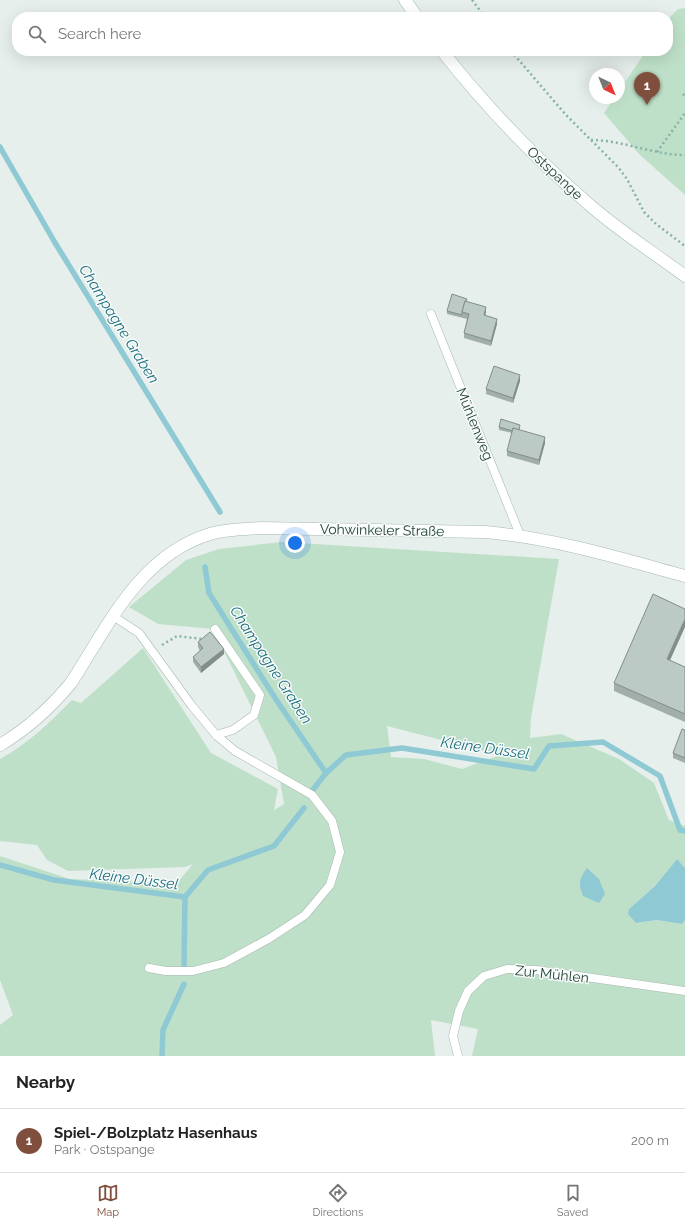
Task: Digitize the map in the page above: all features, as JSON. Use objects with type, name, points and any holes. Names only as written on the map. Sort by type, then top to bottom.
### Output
[{"type":"street","points":[[405,0],[413,12]]},
{"type":"street","name":"Ostspange","points":[[446,56],[494,114],[544,164],[593,208],[685,276]]},
{"type":"street","name":"Vohwinkeler Straße","points":[[0,745],[31,723],[62,695],[129,592],[147,572],[185,545],[210,534],[235,529],[261,528],[485,532],[520,535],[598,552],[685,576]]},
{"type":"lane","name":"Mühlenweg","points":[[431,314],[520,535]]},
{"type":"lane","points":[[113,616],[139,633],[153,650],[192,706],[216,735],[235,751],[312,795],[332,821],[340,852],[330,884],[305,915],[270,938],[224,963],[193,971],[166,971],[149,968]]},
{"type":"lane","points":[[215,629],[260,695],[254,715],[233,730],[216,735]]},
{"type":"lane","name":"Zur Mühlen","points":[[458,1056],[453,1036],[459,1010],[468,991],[484,976],[507,969],[536,970],[685,991]]},
{"type":"path","points":[[472,0],[481,12]]},
{"type":"path","points":[[515,56],[566,115],[627,179],[644,212],[656,224],[685,246]]},
{"type":"path","points":[[657,152],[685,113]]},
{"type":"path","points":[[591,140],[602,140],[657,152],[685,155]]},
{"type":"path","points":[[153,650],[177,636],[201,640],[215,629]]},
{"type":"green space","points":[[685,8],[685,195],[640,155],[604,113],[610,104],[625,104],[625,82],[643,56],[673,56],[673,14],[678,9]]},
{"type":"green space","points":[[282,542],[559,559],[531,718],[530,738],[561,734],[619,759],[654,783],[669,820],[685,826],[685,868],[677,859],[655,886],[629,909],[637,923],[657,920],[682,924],[685,920],[685,1056],[472,1056],[478,1029],[431,1020],[435,1056],[0,1056],[0,1025],[13,1015],[0,980],[0,856],[70,879],[177,883],[193,864],[185,867],[68,871],[47,860],[37,845],[0,841],[0,759],[29,740],[72,700],[81,703],[143,648],[211,753],[278,789],[274,810],[284,804],[276,757],[213,629],[158,624],[129,607],[186,560],[219,549]],"holes":[[[387,726],[500,755],[462,769],[424,759],[391,757]]]},
{"type":"water","points":[[677,859],[685,868],[685,920],[682,924],[657,920],[636,923],[628,914],[629,909],[655,886]]},
{"type":"water","points":[[587,868],[599,879],[605,894],[599,903],[583,896],[581,892],[580,881]]},
{"type":"building","points":[[452,294],[467,299],[465,301],[462,315],[447,311]]},
{"type":"building","points":[[465,301],[486,307],[484,315],[497,319],[491,341],[464,333],[469,314],[462,312]]},
{"type":"building","points":[[494,366],[520,375],[513,398],[486,389]]},
{"type":"building","points":[[501,419],[520,425],[519,430],[513,428],[513,431],[499,427]]},
{"type":"building","points":[[513,428],[545,437],[539,460],[507,451]]},
{"type":"building","points":[[653,594],[685,609],[685,619],[667,659],[685,667],[685,714],[614,683]]},
{"type":"building","points":[[210,632],[224,649],[201,667],[193,657],[203,648],[198,642]]},
{"type":"building","points":[[682,729],[685,730],[685,758],[673,753]]},
{"type":"waterway","name":"Champagne Graben","points":[[0,147],[54,241],[220,512]]},
{"type":"waterway","name":"Champagne Graben","points":[[205,567],[209,593],[275,698],[326,773]]},
{"type":"waterway","name":"Kleine Düssel","points":[[312,791],[326,773],[346,755],[402,748],[534,769],[549,746],[603,742],[660,776],[680,830],[685,831]]},
{"type":"waterway","name":"Kleine Düssel","points":[[0,865],[54,880],[185,897],[208,870],[274,846],[304,808]]},
{"type":"waterway","points":[[184,965],[185,897]]},
{"type":"waterway","points":[[162,1056],[163,1030],[184,984]]},
{"type":"place","name":"Spiel-/Bolzplatz Hasenhaus","points":[[647,105]]}]
